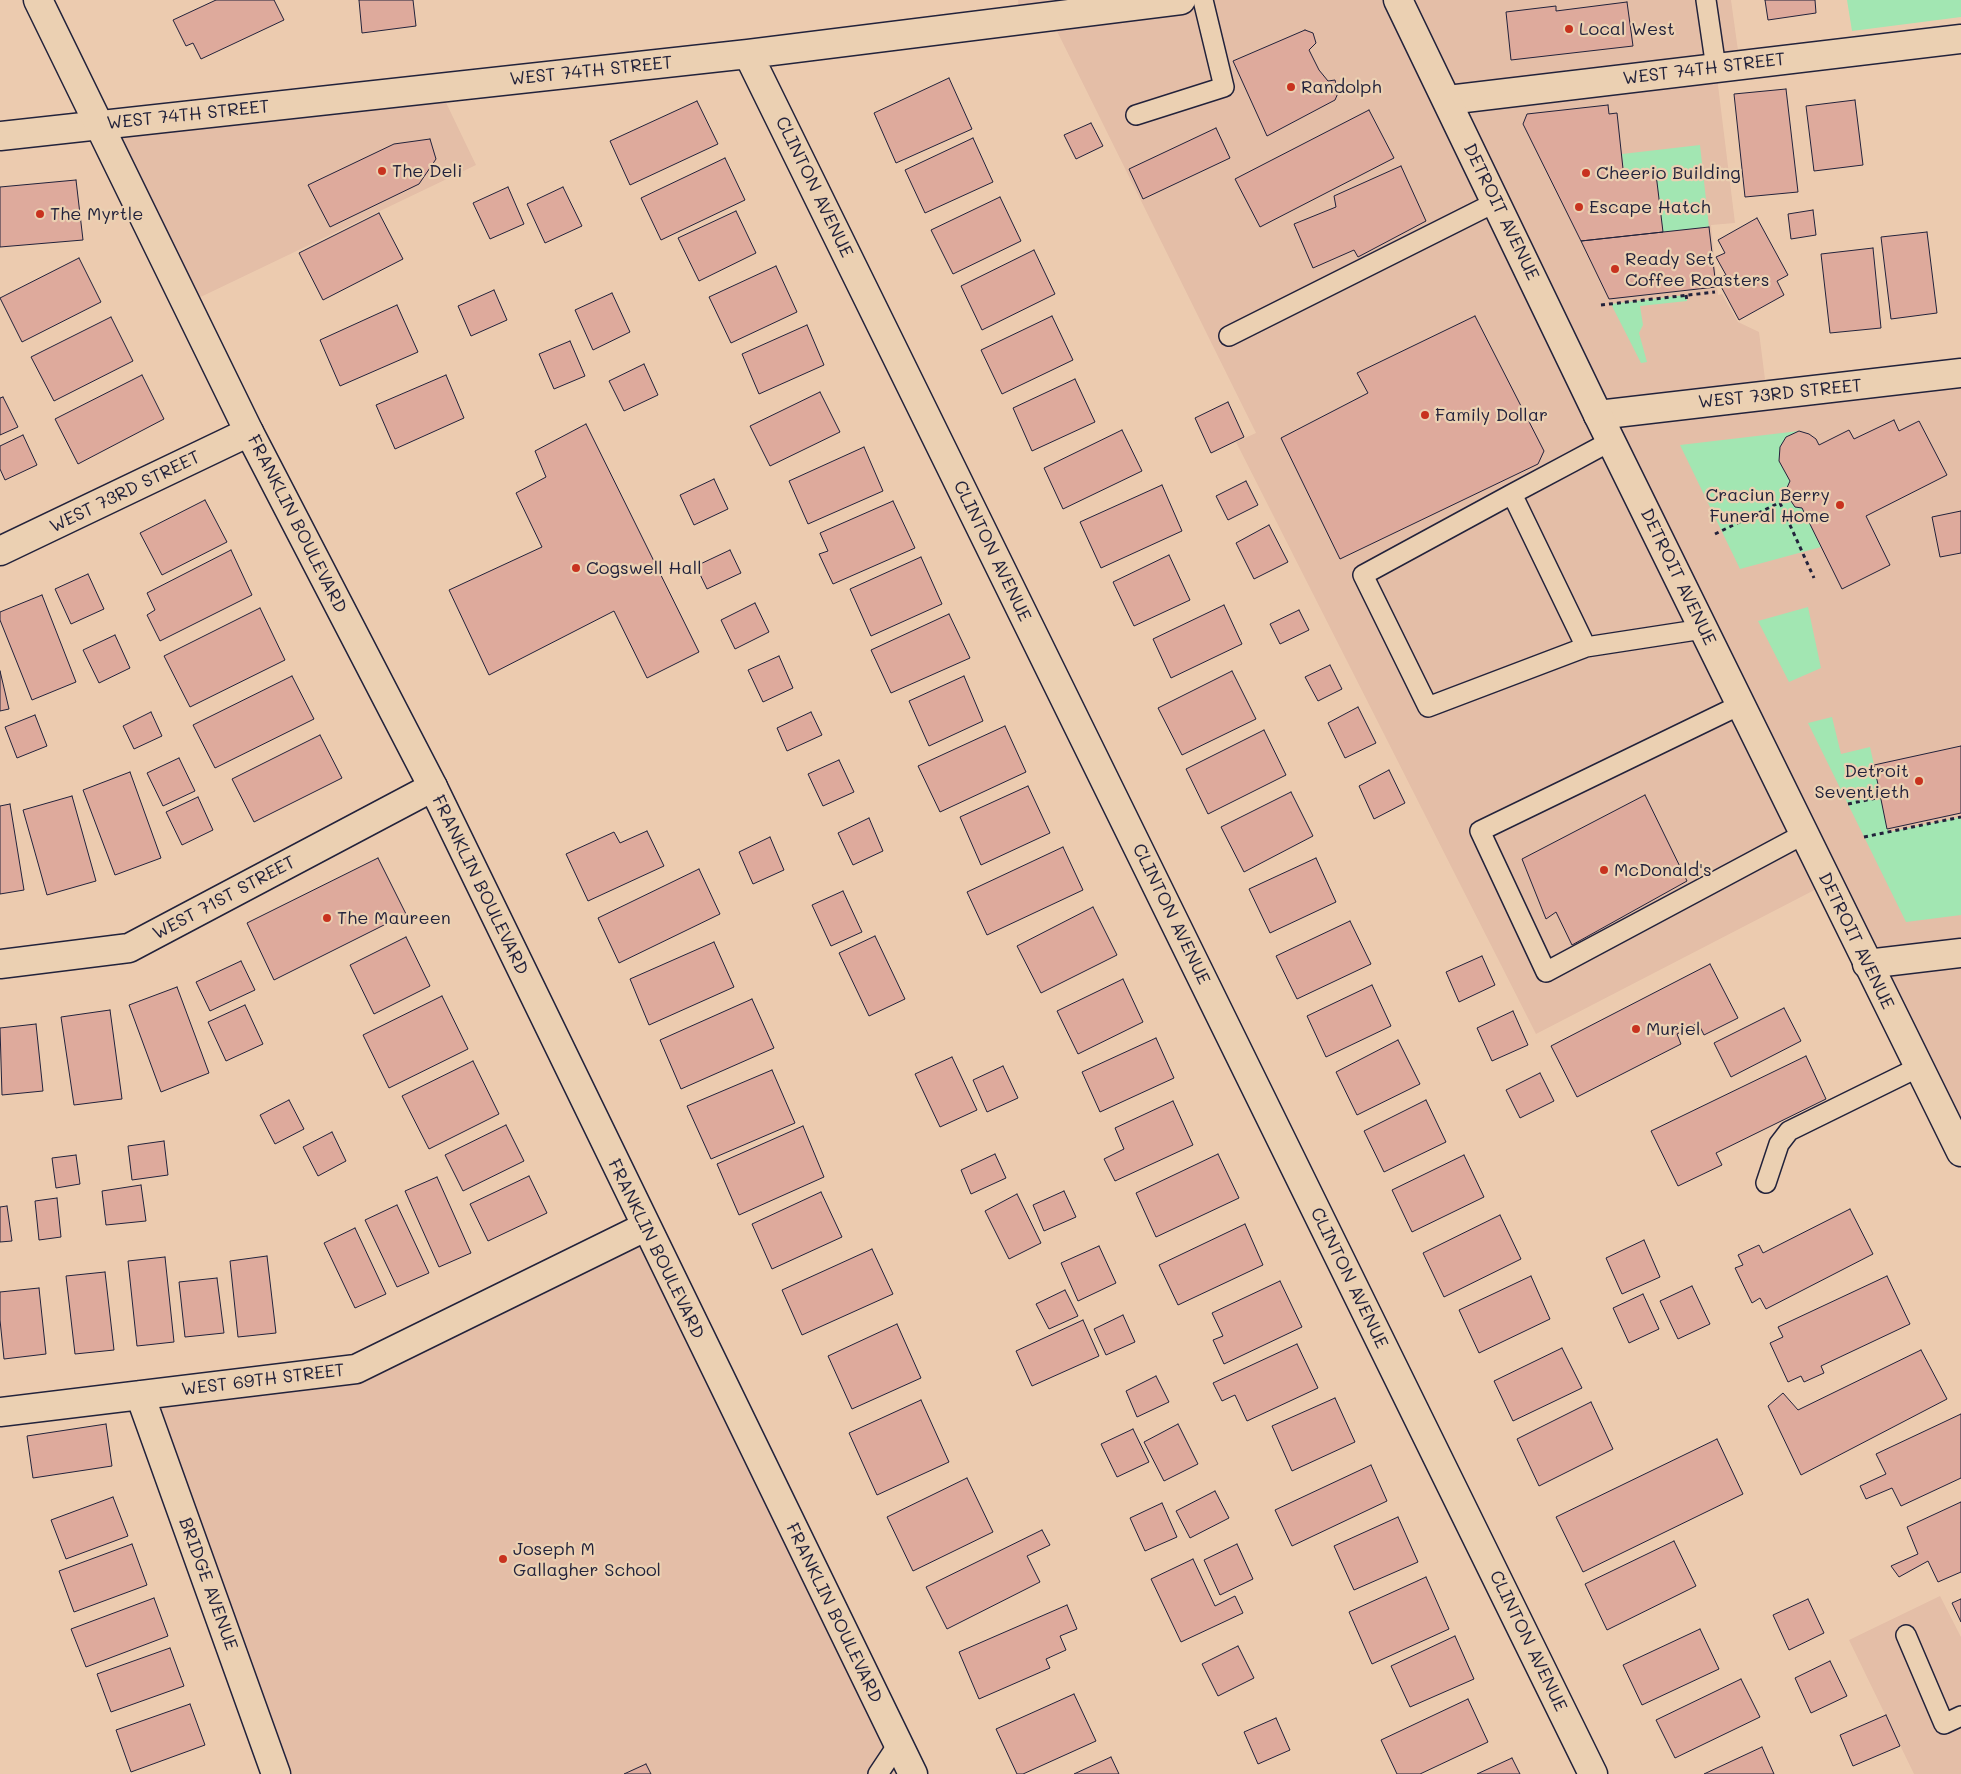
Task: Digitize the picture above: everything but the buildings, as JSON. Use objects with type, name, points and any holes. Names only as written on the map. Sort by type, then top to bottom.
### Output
[{"type":"street","name":"FRANKLIN BOULEVARD","points":[[38,0],[249,432],[433,788],[645,1227],[913,1774]]},
{"type":"street","name":"WEST 74TH STREET","points":[[0,136],[748,54],[1181,0]]},
{"type":"street","name":"DETROIT AVENUE","points":[[1398,0],[1448,100],[1598,415],[1961,1152]]},
{"type":"street","name":"WEST 74TH STREET","points":[[1448,100],[1961,39]]},
{"type":"street","name":"CLINTON AVENUE","points":[[748,54],[1594,1774]]},
{"type":"street","name":"WEST 73RD STREET","points":[[1598,415],[1961,374]]},
{"type":"street","name":"WEST 73RD STREET","points":[[0,551],[249,432]]},
{"type":"street","name":"WEST 71ST STREET","points":[[0,964],[129,948],[433,788]]},
{"type":"street","points":[[1867,964],[1961,953]]},
{"type":"street","name":"WEST 69TH STREET","points":[[0,1412],[356,1369],[645,1227]]},
{"type":"street","name":"BRIDGE AVENUE","points":[[140,1395],[276,1774]]},
{"type":"lane","points":[[1136,115],[1224,87],[1203,0]]},
{"type":"lane","points":[[1706,0],[1716,68]]},
{"type":"lane","points":[[1228,336],[1496,202]]},
{"type":"lane","points":[[1611,441],[1364,575],[1428,707],[1586,647],[1703,629]]},
{"type":"lane","points":[[1512,494],[1586,647]]},
{"type":"lane","points":[[1740,705],[1480,831],[1546,972],[1804,834]]},
{"type":"lane","points":[[1766,1183],[1780,1144],[1789,1131],[1918,1067]]},
{"type":"lane","points":[[1906,1635],[1944,1724],[1961,1716]]},
{"type":"lane","points":[[878,1774],[898,1744]]},
{"type":"path","points":[[1602,305],[1715,292]]},
{"type":"path","points":[[1686,295],[1687,301]]},
{"type":"path","points":[[1715,534],[1789,498]]},
{"type":"path","points":[[1780,503],[1814,578]]},
{"type":"path","points":[[1848,804],[1880,797]]},
{"type":"path","points":[[1864,837],[1961,817]]},
{"type":"shaded area","points":[[1018,0],[1731,0],[1740,65],[1716,69],[1735,223],[1711,225],[1718,295],[1722,294],[1738,322],[1759,332],[1767,395],[1961,373],[1961,1152],[1828,883],[1536,1034],[1236,442],[1256,433],[1050,17],[1020,20]]},
{"type":"shaded area","points":[[439,88],[476,165],[186,304],[98,125]]},
{"type":"shaded area","name":"Joseph M Gallagher School","points":[[645,1227],[913,1774],[276,1774],[140,1395],[356,1369]]},
{"type":"shaded area","points":[[1940,1596],[1961,1637],[1961,1774],[1914,1774],[1849,1640]]},
{"type":"green space","points":[[1847,0],[1961,0],[1961,17],[1852,31]]},
{"type":"green space","points":[[1700,145],[1709,227],[1663,232],[1656,174],[1625,178],[1622,154]]},
{"type":"green space","points":[[1686,295],[1687,301],[1640,306],[1643,325],[1639,333],[1647,362],[1641,363],[1611,304]]},
{"type":"green space","points":[[1799,431],[1780,447],[1779,461],[1790,481],[1786,490],[1791,503],[1802,508],[1821,547],[1740,569],[1680,445]]},
{"type":"green space","points":[[1808,607],[1821,668],[1789,682],[1758,621]]},
{"type":"green space","points":[[1832,717],[1841,754],[1870,747],[1889,832],[1961,817],[1961,915],[1906,922],[1808,723]]},
{"type":"place","name":"Local West","points":[[1569,29]]},
{"type":"place","name":"Randolph","points":[[1291,87]]},
{"type":"place","name":"The Deli","points":[[382,171]]},
{"type":"place","name":"Cheerio Building","points":[[1586,173]]},
{"type":"place","name":"Escape Hatch","points":[[1579,207]]},
{"type":"place","name":"The Myrtle","points":[[40,214]]},
{"type":"place","name":"Ready Set Coffee Roasters","points":[[1615,269]]},
{"type":"place","name":"Family Dollar","points":[[1425,415]]},
{"type":"place","name":"Craciun Berry Funeral Home","points":[[1840,505]]},
{"type":"place","name":"Cogswell Hall","points":[[576,568]]},
{"type":"place","name":"Detroit Seventieth","points":[[1919,781]]},
{"type":"place","name":"McDonald's","points":[[1604,870]]},
{"type":"place","name":"The Maureen","points":[[327,918]]},
{"type":"place","name":"Muriel","points":[[1636,1029]]},
{"type":"place","name":"Joseph M Gallagher School","points":[[503,1559]]}]
